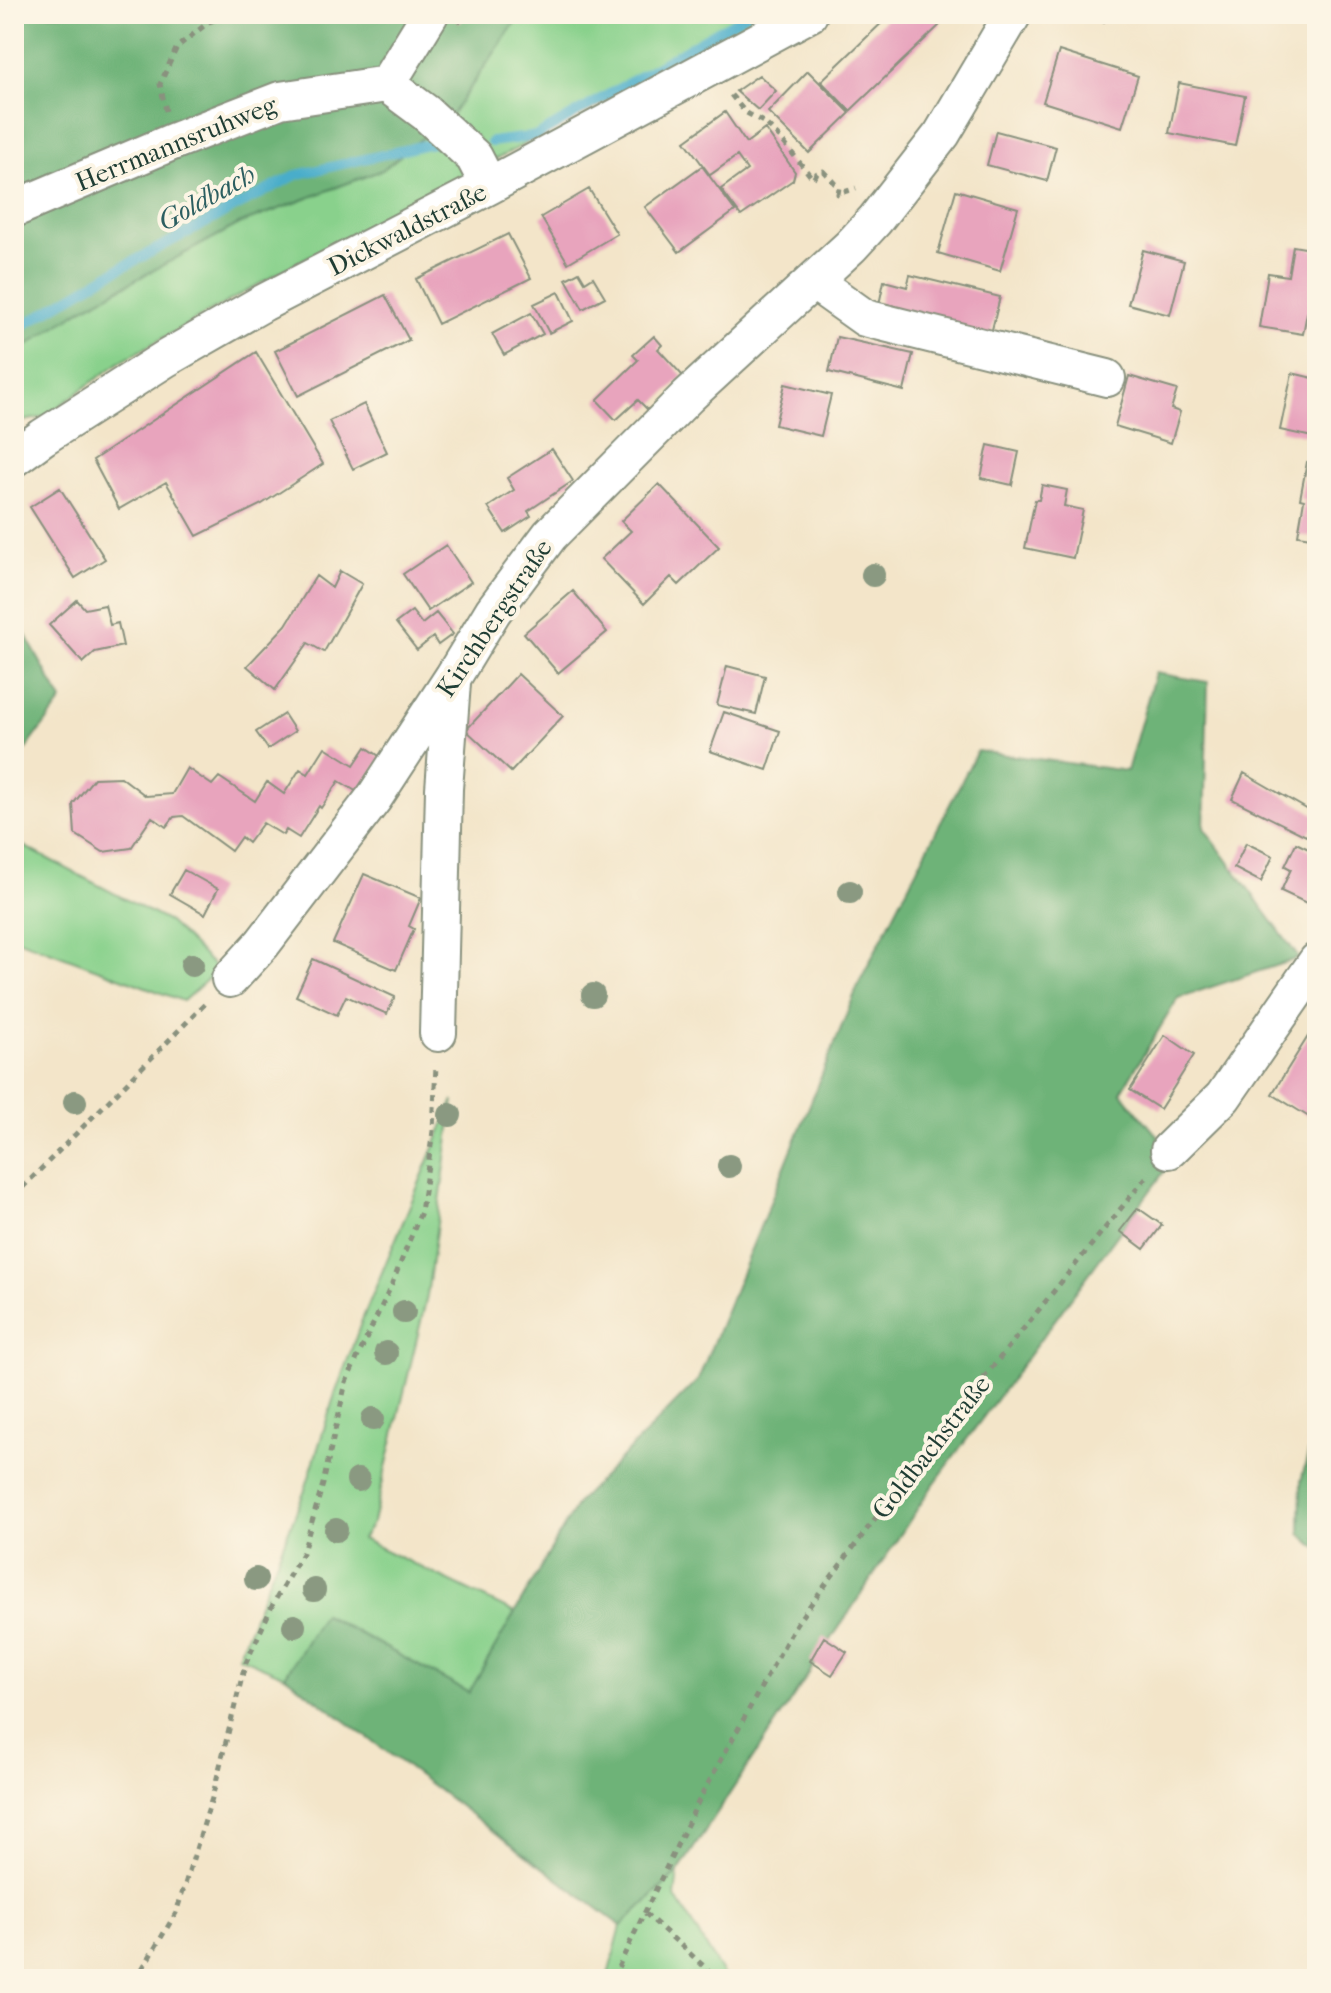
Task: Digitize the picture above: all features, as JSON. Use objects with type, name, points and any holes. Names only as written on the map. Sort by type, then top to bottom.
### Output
[{"type":"street","points":[[430,14],[387,84],[426,113],[474,157],[489,186]]},
{"type":"street","name":"Dickwaldstraße","points":[[14,458],[178,352],[263,303],[809,14]]},
{"type":"street","name":"Kirchbergstraße","points":[[230,979],[262,944],[374,798],[493,611],[550,535],[688,396],[851,246],[875,220],[942,134],[1013,14]]},
{"type":"street","name":"Herrmannsruhweg","points":[[14,209],[280,100],[387,84]]},
{"type":"street","points":[[813,281],[865,318],[1107,378]]},
{"type":"street","points":[[438,1033],[444,789],[453,677]]},
{"type":"street","points":[[1169,1150],[1223,1097],[1317,961]]},
{"type":"path","points":[[205,14],[209,22]]},
{"type":"path","points":[[172,142],[160,84],[177,47],[209,22],[230,14]]},
{"type":"path","points":[[710,67],[745,112],[765,123],[813,179],[823,171],[839,188],[838,194],[859,188],[864,210],[875,220]]},
{"type":"path","points":[[14,1196],[230,979]]},
{"type":"path","points":[[136,1979],[176,1913],[212,1798],[245,1665],[273,1604],[303,1552],[323,1484],[346,1382],[392,1284],[421,1212],[433,1131],[438,1033]]},
{"type":"path","name":"Goldbachstraße","points":[[613,1978],[700,1798],[796,1624],[943,1428],[1169,1150]]},
{"type":"path","points":[[645,1913],[707,1969],[711,1979]]},
{"type":"green space","points":[[14,14],[521,14],[452,114],[382,170],[239,224],[85,307],[14,354]]},
{"type":"green space","points":[[521,14],[770,14],[304,259],[120,362],[44,417],[14,423],[14,354],[85,307],[239,224],[382,170],[452,114]]},
{"type":"green space","points":[[14,614],[62,701],[14,765]]},
{"type":"green space","points":[[1155,673],[1208,682],[1204,828],[1299,958],[1178,998],[1121,1092],[1175,1157],[931,1488],[678,1872],[621,1926],[285,1676],[323,1614],[469,1693],[578,1502],[698,1380],[860,981],[977,751],[1127,771]]},
{"type":"green space","points":[[14,841],[169,922],[218,970],[183,1001],[20,940],[14,943]]},
{"type":"green space","points":[[454,1100],[427,1296],[373,1522],[362,1539],[515,1613],[469,1693],[324,1614],[285,1676],[238,1656],[305,1490],[362,1320]]},
{"type":"green space","points":[[1317,1422],[1317,1548],[1300,1533],[1301,1481]]},
{"type":"green space","points":[[678,1872],[675,1896],[726,1979],[607,1979],[621,1926]]},
{"type":"building","points":[[448,14],[466,14],[460,23]]},
{"type":"building","points":[[891,14],[932,14],[941,24],[850,111],[821,81]]},
{"type":"building","points":[[1060,14],[1105,14],[1104,22],[1060,17]]},
{"type":"building","points":[[1059,51],[1138,76],[1122,127],[1043,102]]},
{"type":"building","points":[[808,71],[850,113],[809,153],[768,112]]},
{"type":"building","points":[[759,75],[776,91],[758,110],[736,91]]},
{"type":"building","points":[[1179,83],[1245,96],[1235,146],[1169,133]]},
{"type":"building","points":[[725,112],[746,143],[765,129],[795,172],[793,180],[741,216],[721,189],[747,170],[737,156],[710,175],[685,141]]},
{"type":"building","points":[[996,131],[1056,147],[1047,181],[987,165]]},
{"type":"building","points":[[702,166],[735,211],[679,252],[645,207]]},
{"type":"building","points":[[589,189],[617,234],[568,263],[541,217]]},
{"type":"building","points":[[956,190],[1018,208],[1000,271],[938,253]]},
{"type":"building","points":[[508,234],[531,278],[438,324],[416,279]]},
{"type":"building","points":[[1293,246],[1317,250],[1317,281],[1312,280],[1309,301],[1314,302],[1312,314],[1307,313],[1303,334],[1259,327],[1268,273],[1288,276]]},
{"type":"building","points":[[1143,250],[1184,261],[1170,315],[1128,304]]},
{"type":"building","points":[[579,272],[585,282],[593,277],[605,297],[583,309],[566,279]]},
{"type":"building","points":[[910,275],[1000,297],[989,342],[877,314],[884,281],[907,287]]},
{"type":"building","points":[[559,292],[573,321],[549,333],[534,304]]},
{"type":"building","points":[[385,295],[409,340],[298,396],[275,351]]},
{"type":"building","points":[[531,313],[543,334],[504,355],[492,334]]},
{"type":"building","points":[[654,336],[662,345],[658,349],[683,376],[648,410],[638,400],[616,420],[597,400],[638,360],[633,355]]},
{"type":"building","points":[[837,337],[913,354],[904,391],[829,372]]},
{"type":"building","points":[[256,352],[323,464],[262,504],[197,536],[166,482],[119,509],[93,460]]},
{"type":"building","points":[[1292,373],[1317,379],[1317,438],[1280,430]]},
{"type":"building","points":[[1129,376],[1177,390],[1171,409],[1180,412],[1171,443],[1115,426]]},
{"type":"building","points":[[785,384],[831,395],[821,436],[775,425]]},
{"type":"building","points":[[364,404],[387,452],[353,469],[329,421]]},
{"type":"building","points":[[988,445],[1019,452],[1012,485],[981,478]]},
{"type":"building","points":[[552,449],[573,481],[528,511],[531,516],[505,533],[488,507],[514,490],[507,478]]},
{"type":"building","points":[[1307,462],[1317,464],[1317,538],[1298,535],[1304,500],[1300,499]]},
{"type":"building","points":[[659,484],[719,547],[679,585],[671,577],[644,604],[601,559],[631,531],[621,521]]},
{"type":"building","points":[[1042,485],[1067,490],[1064,506],[1083,510],[1073,558],[1025,548],[1035,500],[1039,500]]},
{"type":"building","points":[[60,488],[105,559],[75,578],[30,507]]},
{"type":"building","points":[[446,545],[471,582],[428,611],[403,574]]},
{"type":"building","points":[[340,571],[362,584],[324,652],[308,643],[275,690],[247,666],[286,625],[316,576],[332,588]]},
{"type":"building","points":[[573,591],[607,632],[558,673],[524,633]]},
{"type":"building","points":[[77,600],[85,609],[105,605],[110,625],[118,623],[123,646],[95,652],[83,663],[49,625]]},
{"type":"building","points":[[412,611],[422,624],[436,613],[453,634],[438,645],[433,637],[417,650],[396,623]]},
{"type":"building","points":[[727,666],[765,676],[756,714],[717,705]]},
{"type":"building","points":[[518,674],[563,716],[511,772],[466,730]]},
{"type":"building","points":[[724,712],[780,731],[767,770],[710,751]]},
{"type":"building","points":[[284,714],[295,731],[268,749],[256,732]]},
{"type":"building","points":[[325,747],[354,765],[366,747],[382,758],[359,793],[339,781],[299,838],[286,830],[283,835],[263,823],[248,843],[241,837],[231,851],[183,816],[174,817],[166,827],[152,817],[131,848],[103,852],[75,834],[73,804],[94,778],[121,777],[146,796],[172,794],[187,768],[212,785],[219,777],[255,801],[267,782],[284,794],[300,769],[308,774]]},
{"type":"building","points":[[1244,773],[1317,815],[1317,822],[1306,836],[1232,799]]},
{"type":"building","points":[[1246,843],[1273,856],[1261,882],[1234,868]]},
{"type":"building","points":[[1296,843],[1317,853],[1317,908],[1281,891],[1291,869],[1285,866]]},
{"type":"building","points":[[184,870],[218,889],[205,914],[170,894]]},
{"type":"building","points":[[364,874],[421,898],[409,926],[414,929],[396,970],[333,943]]},
{"type":"building","points":[[313,959],[395,997],[387,1014],[346,996],[337,1015],[296,996]]},
{"type":"building","points":[[1317,1022],[1317,1122],[1272,1094]]},
{"type":"building","points":[[1165,1035],[1194,1055],[1160,1109],[1130,1090]]},
{"type":"building","points":[[1138,1208],[1162,1225],[1144,1249],[1120,1231]]},
{"type":"building","points":[[824,1637],[847,1652],[832,1675],[810,1661]]},
{"type":"waterway","name":"Goldbach","points":[[491,142],[537,136],[747,14]]},
{"type":"waterway","name":"Goldbach","points":[[14,331],[104,277],[296,175],[437,142]]}]
